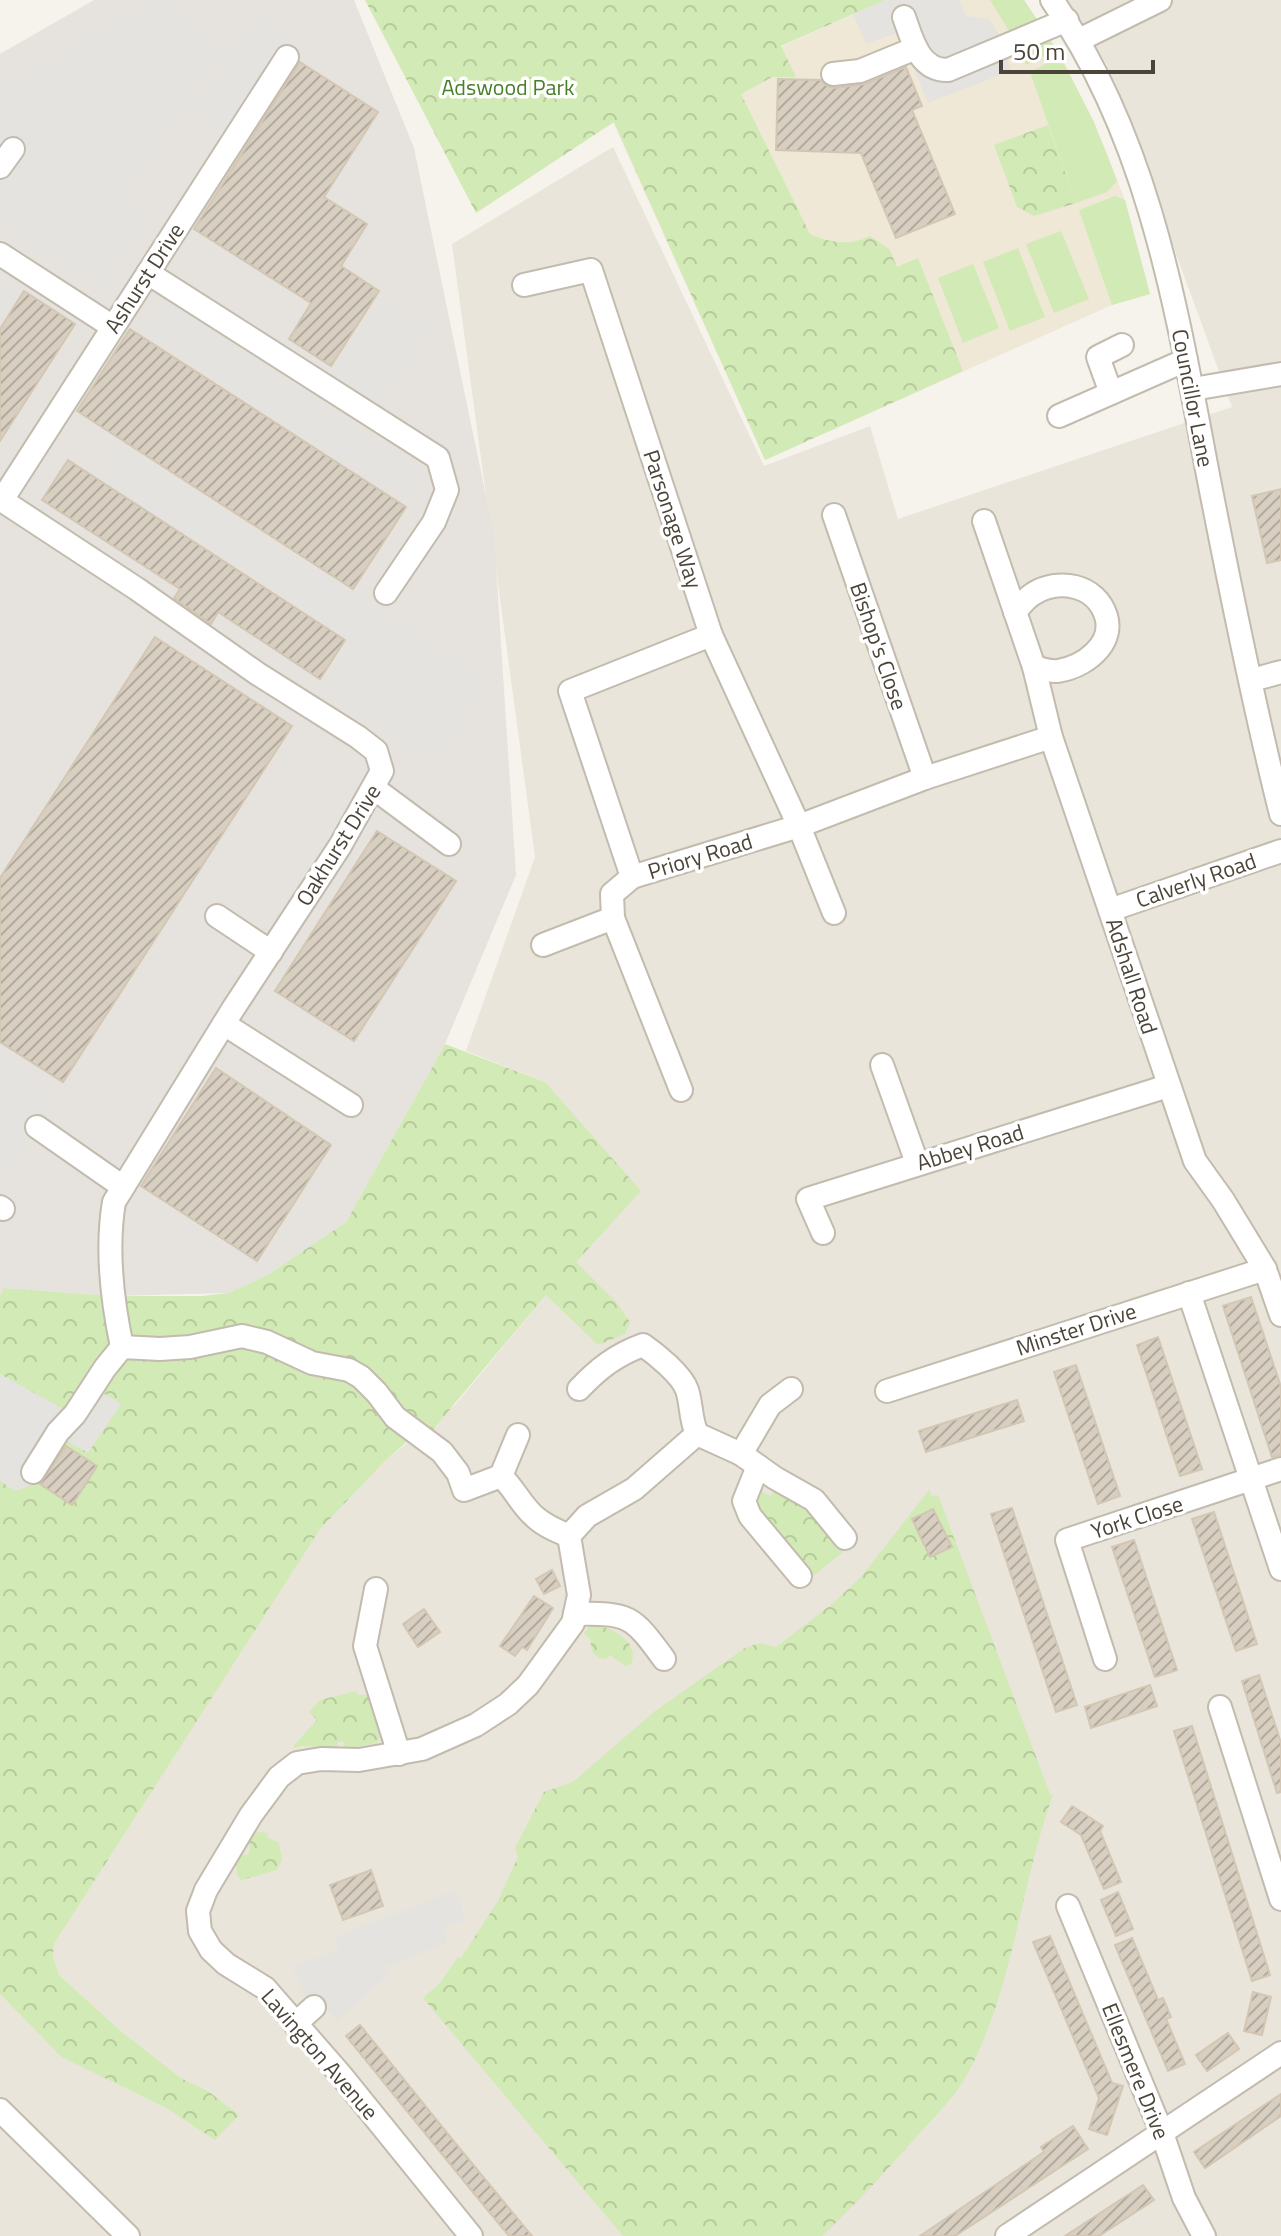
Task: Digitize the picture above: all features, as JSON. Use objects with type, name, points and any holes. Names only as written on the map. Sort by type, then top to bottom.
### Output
[{"type":"street","name":"Councillor Lane","points":[[1052,0],[1079,40],[1114,115],[1153,215],[1169,276],[1229,580],[1281,814]]},
{"type":"street","points":[[1079,40],[1160,0]]},
{"type":"street","points":[[904,17],[916,48],[931,67],[948,70],[1067,20]]},
{"type":"street","points":[[833,74],[860,71],[916,48]]},
{"type":"street","name":"Ashurst Drive","points":[[1,500],[287,57]]},
{"type":"street","points":[[0,254],[113,327]]},
{"type":"street","name":"Parsonage Way","points":[[524,285],[591,270],[711,635],[799,826],[834,913]]},
{"type":"street","points":[[148,273],[438,458],[447,490],[439,511],[386,593]]},
{"type":"street","points":[[1111,393],[1098,357],[1122,345]]},
{"type":"street","points":[[1059,416],[1186,360]]},
{"type":"street","points":[[1193,389],[1281,374]]},
{"type":"street","name":"Oakhurst Drive","points":[[1,500],[137,589],[258,674],[358,737],[376,751],[382,771],[375,789],[114,1202],[111,1221],[114,1310],[122,1347]]},
{"type":"street","name":"Bishop's Close","points":[[834,515],[925,778]]},
{"type":"street","name":"Adshall Road","points":[[984,521],[1034,667],[1051,737],[1195,1161],[1265,1269]]},
{"type":"street","points":[[1015,612],[1031,594],[1055,585],[1074,585],[1093,597],[1107,617],[1104,643],[1086,661],[1056,672],[1034,667]]},
{"type":"street","name":"Priory Road","points":[[711,635],[570,691],[632,877],[799,826],[925,778],[1051,737]]},
{"type":"street","points":[[1252,680],[1281,672]]},
{"type":"street","points":[[375,789],[449,844]]},
{"type":"street","name":"Calverly Road","points":[[1110,910],[1281,851]]},
{"type":"street","points":[[632,877],[612,894],[613,918],[681,1090]]},
{"type":"street","points":[[217,916],[271,952]]},
{"type":"street","points":[[543,945],[613,918]]},
{"type":"street","points":[[224,1024],[351,1105]]},
{"type":"street","points":[[882,1065],[917,1163]]},
{"type":"street","name":"Abbey Road","points":[[823,1233],[808,1199],[1168,1086]]},
{"type":"street","points":[[37,1127],[123,1187]]},
{"type":"street","points":[[1265,1269],[1281,1315]]},
{"type":"street","name":"Minster Drive","points":[[887,1391],[1265,1269]]},
{"type":"street","points":[[1189,1293],[1281,1569]]},
{"type":"street","points":[[33,1472],[58,1432],[75,1414],[122,1347],[190,1347],[242,1336],[267,1342],[312,1363],[349,1370],[361,1377],[409,1430],[442,1452],[458,1473],[464,1490],[501,1476],[518,1435]]},
{"type":"street","points":[[579,1389],[619,1353],[643,1345],[661,1358],[687,1388],[691,1421],[697,1434],[814,1500],[845,1538]]},
{"type":"street","points":[[791,1389],[770,1405],[758,1466],[744,1501],[750,1516],[800,1576]]},
{"type":"street","points":[[501,1476],[514,1488],[533,1515],[547,1526],[569,1536],[587,1516],[634,1489],[697,1434]]},
{"type":"street","name":"York Close","points":[[1105,1659],[1067,1540],[1281,1469]]},
{"type":"street","name":"Lavington Avenue","points":[[471,2236],[265,1988],[226,1964],[211,1950],[200,1931],[198,1911],[206,1890],[261,1802],[279,1777],[297,1763],[321,1759],[359,1760],[399,1754],[444,1741],[508,1704],[542,1668],[573,1623],[579,1595],[569,1536]]},
{"type":"street","points":[[376,1589],[365,1646],[399,1754]]},
{"type":"street","points":[[575,1614],[627,1617],[643,1631],[664,1659]]},
{"type":"street","points":[[1220,1707],[1281,1899]]},
{"type":"street","name":"Ellesmere Drive","points":[[1068,1906],[1162,2133],[1184,2198],[1204,2236]]},
{"type":"street","points":[[295,2024],[314,2007]]},
{"type":"street","points":[[1007,2236],[1281,2053]]},
{"type":"street","points":[[0,2110],[128,2236]]},
{"type":"shaded area","points":[[94,0],[354,0],[414,148],[494,535],[516,875],[445,1044],[346,1222],[269,1274],[229,1293],[113,1296],[5,1288],[0,1295],[0,54]]},
{"type":"shaded area","points":[[154,0],[163,0],[223,48],[125,200],[147,215],[104,288],[0,224],[0,88]]},
{"type":"shaded area","points":[[885,0],[1024,0],[1060,54],[1105,148],[1125,200],[1150,294],[1112,305],[765,460],[613,122]]},
{"type":"shaded area","points":[[885,0],[959,0],[966,16],[989,19],[1000,36],[1011,71],[928,103],[899,32],[866,44],[853,14]]},
{"type":"shaded area","points":[[1064,0],[1281,0],[1281,2236],[0,2236],[0,1994],[61,2057],[166,2108],[215,2139],[238,2115],[208,2091],[181,2078],[121,2031],[59,1975],[53,1956],[54,1944],[319,1529],[387,1459],[455,1405],[546,1295],[545,1082],[466,1051],[535,857],[452,244],[613,147],[764,466],[870,426],[898,519],[1232,407],[1107,65]]},
{"type":"shaded area","points":[[256,14],[310,46],[242,145],[195,109]]},
{"type":"shaded area","points":[[0,276],[19,291],[0,321]]},
{"type":"shaded area","points":[[383,293],[429,328],[381,405],[332,373]]},
{"type":"shaded area","points":[[166,301],[428,474],[411,503],[132,327]]},
{"type":"shaded area","points":[[121,447],[491,682],[435,764],[324,689],[353,641],[102,480]]},
{"type":"shaded area","points":[[0,1050],[59,1091],[0,1186]]},
{"type":"shaded area","points":[[0,1374],[67,1411],[85,1382],[121,1404],[88,1453],[62,1438],[32,1485],[15,1491],[0,1481]]},
{"type":"shaded area","points":[[456,1890],[465,1920],[443,1928],[447,1943],[385,1968],[389,1974],[337,2021],[327,2009],[320,2015],[305,1997],[293,1966],[338,1951],[335,1937]]},
{"type":"green space","name":"Adswood Park","points":[[365,0],[885,0],[781,46],[796,77],[772,77],[741,94],[810,234],[840,242],[870,236],[890,250],[897,267],[918,258],[963,371],[765,460],[614,122],[476,213]]},
{"type":"green space","points":[[990,0],[1024,0],[1038,21],[1011,34]]},
{"type":"green space","points":[[1048,38],[1053,44],[1052,52],[1026,65],[1020,51]]},
{"type":"green space","points":[[1053,60],[1065,65],[1094,122],[1117,181],[1107,192],[1076,203],[1030,72]]},
{"type":"green space","points":[[1048,125],[1076,203],[1034,216],[1017,207],[994,145]]},
{"type":"green space","points":[[1115,196],[1125,200],[1150,294],[1112,305],[1079,210]]},
{"type":"green space","points":[[1061,231],[1089,299],[1054,313],[1026,244]]},
{"type":"green space","points":[[1018,248],[1045,317],[1010,331],[983,262]]},
{"type":"green space","points":[[973,264],[999,328],[963,343],[938,278]]},
{"type":"green space","points":[[445,1044],[545,1082],[641,1191],[576,1262],[617,1303],[630,1322],[625,1334],[598,1345],[546,1295],[430,1433],[409,1440],[387,1459],[320,1529],[54,1944],[53,1956],[59,1975],[121,2031],[181,2078],[208,2091],[239,2115],[215,2140],[166,2108],[61,2057],[0,1994],[0,1295],[4,1288],[113,1296],[201,1296],[229,1293],[269,1274],[346,1222]]},
{"type":"green space","points":[[755,1487],[770,1496],[777,1487],[803,1505],[843,1552],[812,1577],[754,1505]]},
{"type":"green space","points":[[929,1490],[932,1496],[938,1495],[1050,1794],[1053,1795],[1006,1971],[984,2040],[963,2082],[951,2098],[822,2236],[623,2236],[423,1998],[440,1983],[458,1957],[461,1958],[498,1901],[518,1857],[515,1848],[544,1792],[573,1782],[655,1711],[745,1648],[759,1643],[776,1647],[832,1604],[861,1577]]},
{"type":"green space","points":[[591,1623],[615,1632],[628,1642],[633,1656],[631,1664],[625,1666],[610,1655],[606,1659],[598,1658],[592,1651],[590,1639],[584,1634]]},
{"type":"green space","points":[[356,1691],[358,1695],[368,1695],[375,1706],[380,1725],[377,1743],[344,1749],[344,1742],[338,1742],[337,1748],[294,1748],[317,1720],[309,1712],[320,1700]]},
{"type":"green space","points":[[257,1832],[268,1833],[267,1837],[279,1843],[282,1860],[277,1870],[241,1880],[237,1875],[236,1862],[240,1856],[249,1854],[250,1837]]},
{"type":"building","points":[[300,62],[378,112],[324,197],[367,224],[341,266],[379,291],[331,366],[289,339],[311,303],[194,229]]},
{"type":"building","points":[[906,67],[922,106],[912,110],[955,214],[896,238],[861,153],[776,150],[778,79],[821,80],[835,88],[865,84]]},
{"type":"building","points":[[24,291],[75,324],[0,441],[0,329]]},
{"type":"building","points":[[130,329],[406,507],[353,589],[77,411]]},
{"type":"building","points":[[68,460],[345,640],[320,679],[218,612],[211,624],[174,598],[180,589],[42,500]]},
{"type":"building","points":[[1281,489],[1281,560],[1267,563],[1252,496]]},
{"type":"building","points":[[155,637],[292,726],[63,1082],[0,1042],[0,878]]},
{"type":"building","points":[[377,831],[456,881],[354,1041],[275,991]]},
{"type":"building","points":[[216,1068],[331,1145],[257,1261],[141,1186]]},
{"type":"building","points":[[1251,1297],[1281,1387],[1281,1455],[1272,1457],[1223,1306]]},
{"type":"building","points":[[1158,1337],[1202,1469],[1180,1476],[1137,1345]]},
{"type":"building","points":[[1076,1365],[1120,1496],[1098,1504],[1054,1372]]},
{"type":"building","points":[[1017,1400],[1024,1421],[926,1452],[919,1431]]},
{"type":"building","points":[[66,1446],[97,1466],[72,1505],[40,1484]]},
{"type":"building","points":[[1012,1508],[1077,1705],[1056,1712],[991,1514]]},
{"type":"building","points":[[933,1509],[952,1547],[930,1557],[912,1519]]},
{"type":"building","points":[[1214,1512],[1257,1644],[1236,1651],[1192,1519]]},
{"type":"building","points":[[1134,1540],[1177,1670],[1155,1677],[1112,1547]]},
{"type":"building","points":[[552,1570],[560,1586],[544,1594],[536,1579]]},
{"type":"building","points":[[534,1596],[553,1608],[527,1650],[522,1647],[515,1656],[500,1646]]},
{"type":"building","points":[[424,1609],[440,1632],[418,1647],[403,1624]]},
{"type":"building","points":[[1259,1675],[1281,1743],[1281,1792],[1277,1793],[1242,1681]]},
{"type":"building","points":[[1150,1685],[1157,1706],[1091,1728],[1085,1707]]},
{"type":"building","points":[[1192,1726],[1270,1975],[1252,1981],[1174,1731]]},
{"type":"building","points":[[1072,1806],[1103,1826],[1100,1831],[1121,1882],[1104,1889],[1081,1835],[1061,1822]]},
{"type":"building","points":[[371,1870],[383,1906],[343,1920],[330,1885]]},
{"type":"building","points":[[1118,1892],[1133,1929],[1116,1936],[1101,1900]]},
{"type":"building","points":[[1050,1936],[1112,2083],[1123,2086],[1107,2135],[1089,2129],[1099,2098],[1033,1942]]},
{"type":"building","points":[[1132,1938],[1158,2000],[1163,1998],[1171,2017],[1166,2019],[1185,2064],[1168,2071],[1115,1945]]},
{"type":"building","points":[[1253,1992],[1271,1997],[1262,2035],[1244,2031]]},
{"type":"building","points":[[360,2025],[532,2236],[509,2236],[467,2185],[346,2036]]},
{"type":"building","points":[[1228,2033],[1239,2049],[1207,2071],[1196,2055]]},
{"type":"building","points":[[1281,2094],[1281,2116],[1205,2168],[1194,2152]]},
{"type":"building","points":[[1073,2126],[1088,2149],[955,2236],[920,2236],[1044,2152],[1041,2147]]},
{"type":"building","points":[[1143,2185],[1154,2200],[1099,2236],[1065,2236]]}]
